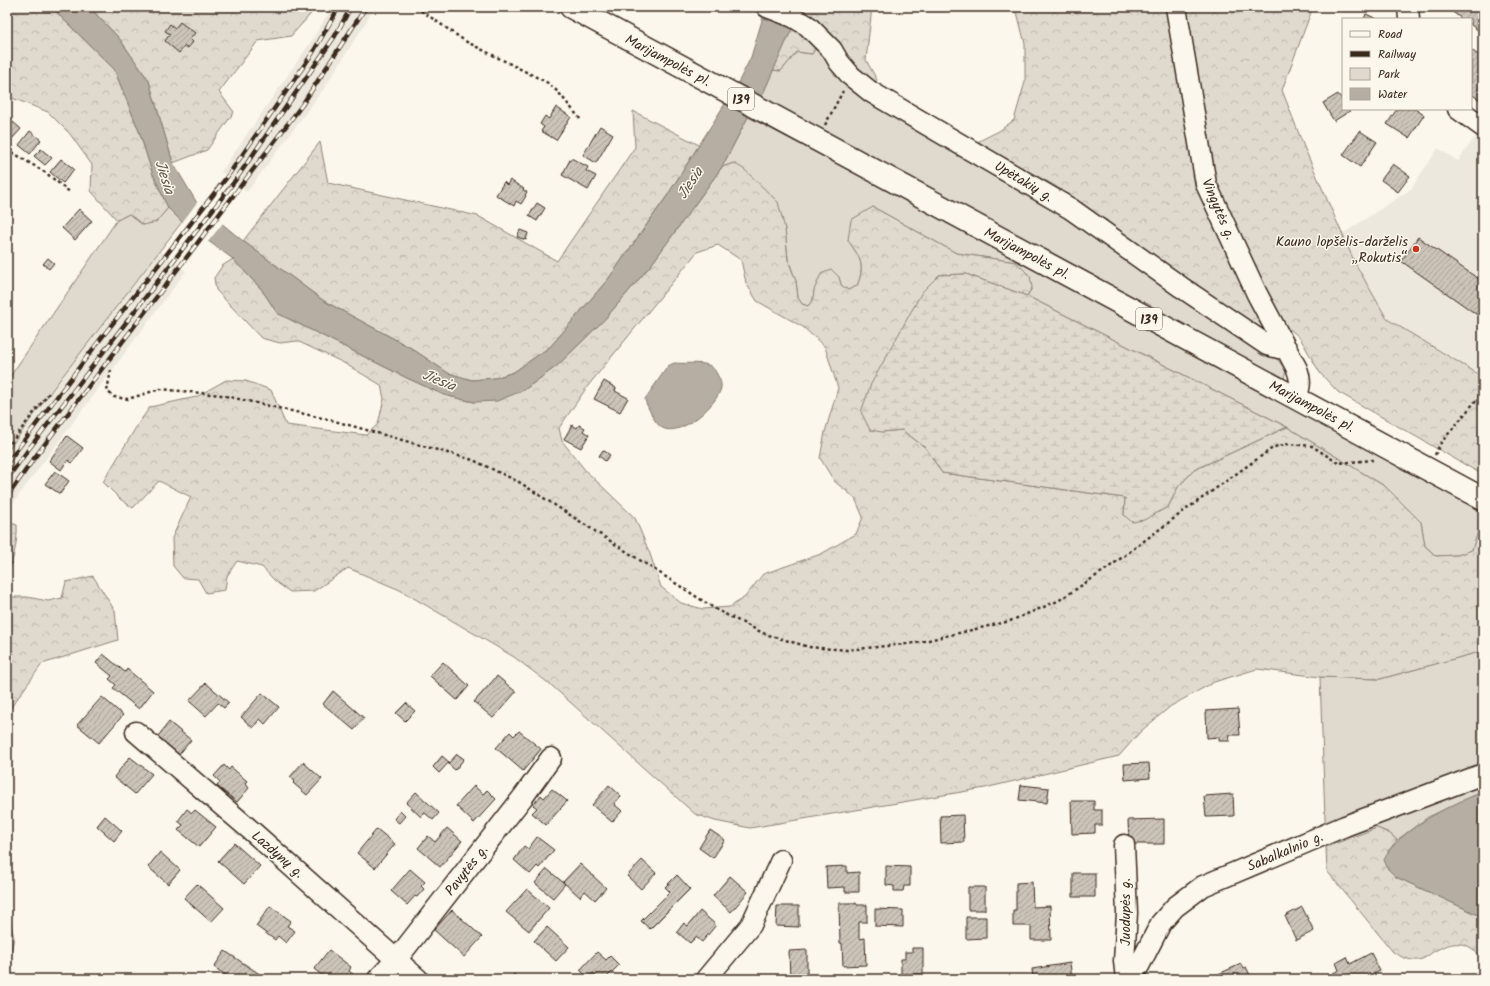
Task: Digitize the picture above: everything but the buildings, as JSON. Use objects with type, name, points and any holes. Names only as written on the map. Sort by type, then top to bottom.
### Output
[{"type":"main road","name":"Marijampolės pl.","points":[[571,7],[666,59],[819,134],[1483,499]]},
{"type":"street","name":"Upėtakių g.","points":[[767,7],[793,17],[808,26],[832,50],[839,62],[851,76],[870,92],[1071,209],[1181,287],[1268,345],[1287,349]]},
{"type":"street","name":"Vingytės g.","points":[[1176,7],[1206,184],[1257,294],[1287,349],[1301,379],[1300,389],[1296,397]]},
{"type":"street","points":[[1408,7],[1408,18]]},
{"type":"street","points":[[1459,110],[1483,126]]},
{"type":"street","name":"Lazdynų g.","points":[[136,732],[254,833],[418,979]]},
{"type":"street","name":"Pavytės g.","points":[[378,979],[397,959],[551,758]]},
{"type":"street","name":"Sabalkalnio g.","points":[[1126,979],[1139,966],[1161,923],[1175,907],[1203,886],[1345,826],[1483,774]]},
{"type":"street","name":"Juodupės g.","points":[[1124,845],[1128,913],[1124,961],[1126,979]]},
{"type":"street","points":[[706,979],[750,925],[781,860]]},
{"type":"path","points":[[416,7],[466,41],[548,83],[559,93],[580,120]]},
{"type":"path","points":[[819,134],[845,88]]},
{"type":"path","points":[[7,149],[46,173],[71,193]]},
{"type":"path","points":[[111,370],[107,391],[114,397],[128,399],[160,389],[221,395],[331,420],[473,460],[519,482],[717,610],[765,634],[809,647],[847,650],[916,643],[1003,623],[1058,601],[1108,568],[1184,510],[1274,447],[1290,444],[1312,446],[1338,463],[1374,460]]},
{"type":"path","points":[[1440,444],[1483,392]]},
{"type":"path","points":[[7,448],[49,393]]},
{"type":"shaded area","points":[[332,7],[374,7],[325,87],[247,192],[221,172],[312,40]]},
{"type":"shaded area","name":"Kauno lopšelis-darželis „Rokutis“","points":[[1481,128],[1483,130],[1483,377],[1387,319],[1355,264],[1342,234],[1411,189],[1438,148],[1458,161]]},
{"type":"shaded area","points":[[160,251],[186,271],[7,511],[7,452],[58,382]]},
{"type":"green space","points":[[7,7],[51,7],[114,69],[139,131],[152,172],[168,208],[156,222],[143,225],[129,214],[117,220],[91,191],[92,165],[70,134],[48,112],[7,96]]},
{"type":"green space","points":[[89,7],[317,7],[291,36],[258,41],[219,92],[234,112],[207,150],[173,163],[149,81],[119,38]]},
{"type":"green space","points":[[798,7],[872,7],[866,60],[877,80],[872,86],[817,46],[812,54],[797,52],[781,71],[773,70],[798,15]]},
{"type":"green space","points":[[1011,7],[1313,7],[1282,90],[1304,147],[1355,263],[1387,319],[1483,377],[1483,475],[1338,392],[1320,373],[1300,338],[1291,330],[1260,328],[1172,268],[1083,204],[1052,184],[979,146],[979,141],[999,131],[1014,120],[1025,82],[1025,44],[1018,16]]},
{"type":"green space","points":[[817,46],[825,60],[840,75],[1066,214],[1194,306],[1277,359],[1286,370],[1284,378],[762,96],[773,70],[781,71],[797,52],[812,54]]},
{"type":"green space","points":[[633,111],[699,145],[667,196],[609,278],[551,346],[514,372],[495,378],[472,380],[448,373],[411,348],[324,301],[243,241],[320,142],[328,183],[478,216],[557,261],[635,147]]},
{"type":"green space","points":[[748,117],[987,242],[1483,508],[1483,528],[1480,526],[1472,550],[1458,555],[1436,556],[1425,546],[1421,522],[1386,487],[1287,427],[1027,296],[1032,288],[1016,262],[956,253],[873,207],[848,240],[856,252],[861,267],[860,278],[857,286],[848,290],[841,285],[839,277],[814,290],[813,300],[808,306],[802,304],[798,298],[796,281],[788,259],[785,229],[734,163],[722,167]]},
{"type":"green space","points":[[734,163],[745,170],[778,202],[785,229],[788,260],[796,281],[798,298],[802,304],[808,306],[813,300],[814,290],[821,274],[831,269],[839,277],[841,285],[848,290],[857,286],[860,278],[861,267],[856,252],[848,240],[851,220],[873,207],[956,253],[1016,262],[1030,276],[1032,288],[1027,296],[966,274],[939,275],[922,292],[882,432],[902,430],[926,448],[942,473],[1125,498],[1124,515],[1168,507],[1178,487],[1194,470],[1287,427],[1386,487],[1421,522],[1425,546],[1436,556],[1458,555],[1472,550],[1480,526],[1483,528],[1483,651],[1380,679],[1320,677],[1257,669],[1214,682],[1171,706],[1141,731],[1119,756],[985,788],[750,828],[715,821],[695,814],[551,685],[514,657],[400,590],[348,568],[314,591],[290,592],[276,582],[262,567],[237,561],[227,576],[225,590],[206,593],[198,579],[183,578],[173,566],[172,538],[191,497],[159,481],[133,508],[120,499],[103,482],[150,407],[196,397],[226,380],[246,381],[271,390],[286,425],[366,435],[378,424],[384,399],[381,385],[342,362],[297,341],[280,343],[261,338],[216,290],[214,278],[222,266],[233,259],[262,290],[277,313],[444,395],[474,402],[524,390],[557,366],[605,319],[651,265],[722,167]],"holes":[[[718,245],[741,260],[746,283],[757,301],[803,327],[825,347],[838,388],[825,432],[820,458],[834,481],[855,498],[863,517],[856,534],[821,554],[763,574],[745,597],[730,607],[703,609],[681,603],[661,587],[650,554],[635,518],[585,470],[562,441],[559,428],[587,387],[697,252]]]},
{"type":"green space","points":[[168,208],[182,222],[58,382],[7,452],[7,381],[117,220],[129,214],[143,225],[155,222]]},
{"type":"green space","points":[[966,274],[1027,296],[1287,427],[1194,470],[1178,487],[1168,507],[1144,520],[1132,522],[1124,515],[1125,498],[942,473],[926,448],[902,430],[882,432],[870,430],[861,412],[871,384],[922,292],[939,275]]},
{"type":"green space","points":[[11,523],[17,525],[17,539],[7,579],[7,531]]},
{"type":"green space","points":[[93,576],[115,611],[118,640],[42,664],[7,713],[7,591],[9,597],[27,597],[48,601],[62,598],[66,582]]},
{"type":"green space","points":[[1479,652],[1483,678],[1483,792],[1428,817],[1397,840],[1389,833],[1377,828],[1326,847],[1320,677],[1380,679]]},
{"type":"green space","points":[[1377,828],[1389,833],[1397,840],[1388,851],[1388,869],[1396,877],[1483,917],[1483,958],[1471,948],[1460,944],[1447,945],[1419,960],[1405,958],[1393,952],[1327,871],[1326,847]]},
{"type":"green space","points":[[7,907],[14,938],[7,966]]},
{"type":"water","name":"Jiesia","points":[[51,7],[89,7],[119,38],[149,81],[173,163],[197,203],[243,241],[324,301],[411,348],[448,373],[472,380],[495,378],[514,372],[551,346],[609,278],[667,196],[738,83],[751,57],[766,7],[798,7],[798,15],[762,96],[748,117],[722,167],[651,265],[605,319],[557,366],[524,390],[497,401],[474,402],[444,395],[277,313],[262,290],[233,259],[182,222],[168,208],[152,172],[139,131],[114,69]]},
{"type":"water","points":[[674,363],[705,364],[713,368],[720,381],[721,388],[713,402],[698,417],[681,428],[672,430],[662,428],[656,422],[645,399],[668,366]]},
{"type":"water","points":[[1483,792],[1483,917],[1396,877],[1388,869],[1384,860],[1391,849],[1413,828],[1442,810]]},
{"type":"pier","points":[[198,201],[223,223],[207,243],[181,224]]},
{"type":"railway","points":[[7,463],[99,341],[227,177],[312,54],[339,7]]},
{"type":"railway","points":[[7,479],[234,182],[335,36],[351,7]]},
{"type":"railway","points":[[7,497],[35,457],[302,105],[366,7]]},
{"type":"place","name":"Kauno lopšelis-darželis „Rokutis“","points":[[1416,249]]}]
